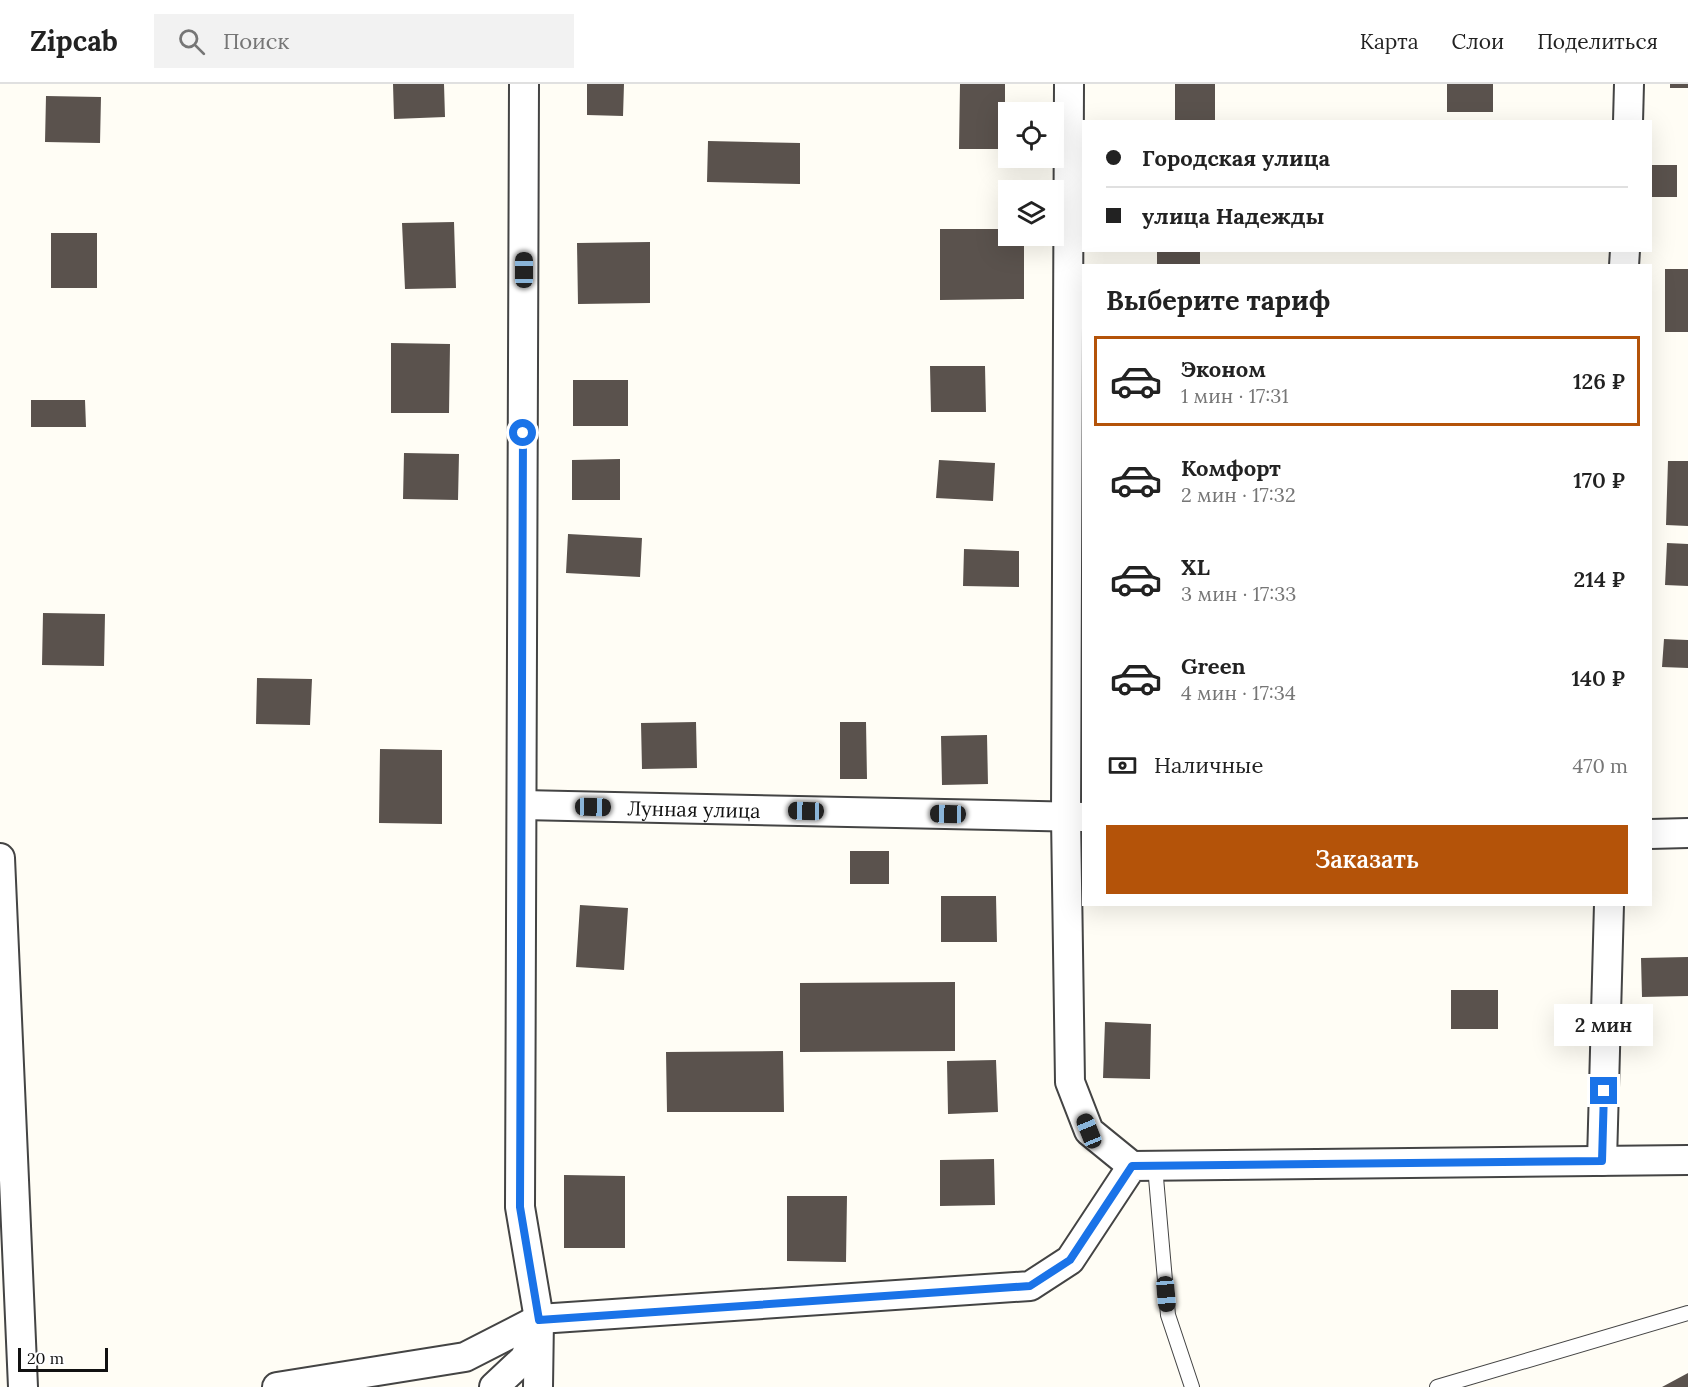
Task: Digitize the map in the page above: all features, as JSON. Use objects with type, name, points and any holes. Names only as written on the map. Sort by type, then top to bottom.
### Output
[{"type":"street","points":[[524,84],[520,1207],[539,1320],[538,1387]]},
{"type":"street","points":[[1069,84],[1075,817],[1070,1082],[1089,1131],[1144,1166],[1688,1160]]},
{"type":"street","points":[[1628,120],[1629,84]]},
{"type":"street","name":"Лунная улица","points":[[522,805],[1075,817]]},
{"type":"street","points":[[1652,834],[1688,833]]},
{"type":"street","points":[[0,858],[23,1387]]},
{"type":"street","points":[[1602,1161],[1609,906]]},
{"type":"street","points":[[278,1387],[465,1357],[539,1320],[1030,1286],[1070,1260],[1144,1166]]},
{"type":"street","points":[[494,1387],[525,1358],[539,1320]]},
{"type":"lane","points":[[1144,1166],[1168,1315],[1192,1387]]},
{"type":"lane","points":[[1437,1387],[1688,1313]]},
{"type":"building","points":[[393,84],[444,84],[445,117],[394,119]]},
{"type":"building","points":[[587,84],[624,84],[623,116],[587,115]]},
{"type":"building","points":[[960,84],[1005,84],[1005,102],[998,102],[998,149],[959,149]]},
{"type":"building","points":[[1175,84],[1215,84],[1215,120],[1175,120]]},
{"type":"building","points":[[1447,84],[1493,84],[1493,112],[1447,112]]},
{"type":"building","points":[[1670,84],[1688,84],[1688,88],[1670,88]]},
{"type":"building","points":[[46,96],[101,97],[100,143],[45,142]]},
{"type":"building","points":[[708,141],[800,143],[800,184],[707,182]]},
{"type":"building","points":[[1652,165],[1677,165],[1677,197],[1652,197]]},
{"type":"building","points":[[454,222],[456,288],[405,289],[402,223]]},
{"type":"building","points":[[940,229],[998,229],[998,246],[1024,246],[1024,299],[940,300]]},
{"type":"building","points":[[51,233],[97,233],[97,288],[51,288]]},
{"type":"building","points":[[650,242],[650,303],[578,304],[577,243]]},
{"type":"building","points":[[1157,252],[1200,252],[1200,264],[1157,264]]},
{"type":"building","points":[[1665,269],[1688,269],[1688,332],[1665,332]]},
{"type":"building","points":[[391,343],[450,344],[449,413],[391,413]]},
{"type":"building","points":[[930,366],[985,366],[986,412],[931,412]]},
{"type":"building","points":[[573,380],[628,380],[628,426],[573,426]]},
{"type":"building","points":[[31,400],[85,400],[86,427],[31,427]]},
{"type":"building","points":[[404,453],[459,454],[458,500],[403,499]]},
{"type":"building","points":[[620,459],[620,500],[572,500],[572,460]]},
{"type":"building","points":[[939,460],[995,463],[993,501],[936,498]]},
{"type":"building","points":[[1668,461],[1688,461],[1688,526],[1666,525]]},
{"type":"building","points":[[568,534],[642,538],[640,577],[566,573]]},
{"type":"building","points":[[1667,543],[1688,544],[1688,586],[1665,585]]},
{"type":"building","points":[[964,549],[1019,551],[1019,587],[963,586]]},
{"type":"building","points":[[43,613],[105,614],[104,666],[42,665]]},
{"type":"building","points":[[1664,639],[1688,640],[1688,668],[1662,667]]},
{"type":"building","points":[[257,678],[312,679],[310,725],[256,724]]},
{"type":"building","points":[[696,722],[697,768],[642,769],[641,723]]},
{"type":"building","points":[[840,722],[866,722],[867,779],[840,779]]},
{"type":"building","points":[[987,735],[988,784],[942,785],[941,736]]},
{"type":"building","points":[[380,749],[442,750],[442,824],[379,823]]},
{"type":"building","points":[[850,851],[889,851],[889,884],[850,884]]},
{"type":"building","points":[[941,896],[996,896],[997,942],[941,942]]},
{"type":"building","points":[[580,905],[628,908],[624,970],[576,967]]},
{"type":"building","points":[[1688,957],[1688,996],[1642,997],[1641,958]]},
{"type":"building","points":[[955,982],[955,1051],[800,1052],[800,983]]},
{"type":"building","points":[[1451,990],[1498,990],[1498,1029],[1451,1029]]},
{"type":"building","points":[[1105,1022],[1151,1024],[1150,1079],[1103,1078]]},
{"type":"building","points":[[783,1051],[784,1112],[667,1112],[666,1052]]},
{"type":"building","points":[[996,1060],[998,1112],[948,1114],[947,1061]]},
{"type":"building","points":[[994,1159],[995,1205],[940,1206],[940,1160]]},
{"type":"building","points":[[564,1175],[625,1176],[625,1248],[564,1248]]},
{"type":"building","points":[[787,1196],[847,1196],[846,1262],[787,1261]]},
{"type":"building","points":[[1688,1373],[1688,1387],[1662,1387]]},
{"type":"route","points":[[523,433],[520,1207],[539,1320],[1030,1286],[1070,1260],[1132,1166],[1602,1161],[1604,1091]]}]
